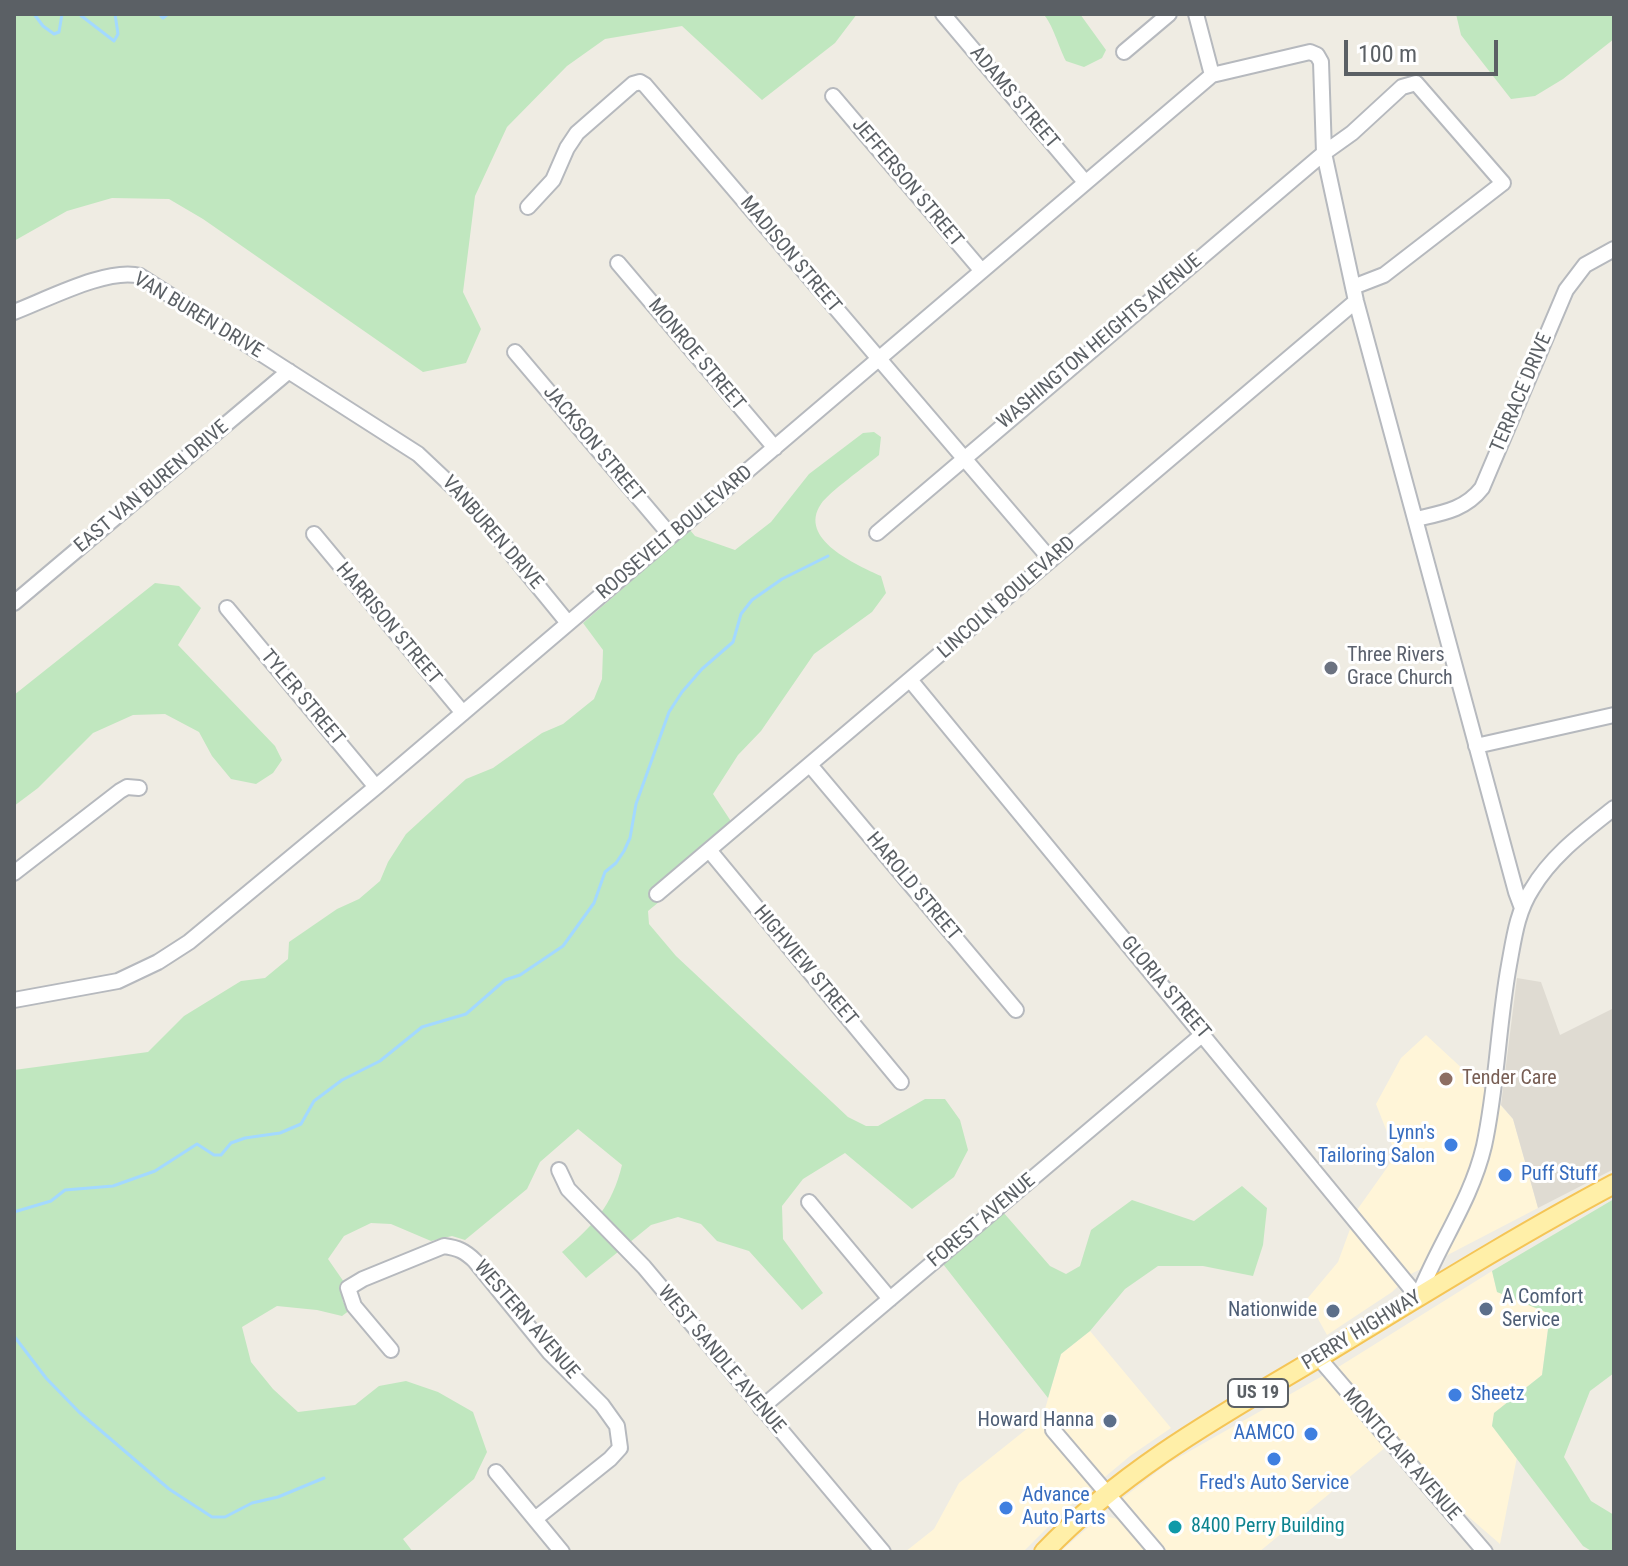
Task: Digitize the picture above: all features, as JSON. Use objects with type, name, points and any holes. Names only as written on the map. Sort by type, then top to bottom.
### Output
[{"type":"main road","name":"PERRY HIGHWAY","points":[[1044,1552],[1108,1494],[1181,1440],[1418,1297],[1614,1184]]},
{"type":"street","name":"ADAMS STREET","points":[[943,14],[1085,182]]},
{"type":"street","points":[[1124,52],[1169,14]]},
{"type":"street","points":[[1196,14],[1212,75]]},
{"type":"street","name":"ROOSEVELT BOULEVARD","points":[[14,1000],[118,981],[158,962],[189,942],[376,787],[1212,75],[1303,53],[1317,55],[1321,62],[1324,153]]},
{"type":"street","name":"MADISON STREET","points":[[528,207],[553,180],[567,148],[584,126],[633,84],[640,82],[645,85],[1051,560]]},
{"type":"street","name":"WASHINGTON HEIGHTS AVENUE","points":[[877,533],[1324,153],[1352,133],[1402,87],[1416,83],[1503,183]]},
{"type":"street","name":"JEFFERSON STREET","points":[[833,96],[981,270]]},
{"type":"street","points":[[1324,153],[1354,294],[1476,746],[1524,903]]},
{"type":"street","name":"LINCOLN BOULEVARD","points":[[657,894],[911,681],[1354,294],[1384,275],[1503,183]]},
{"type":"street","name":"TERRACE DRIVE","points":[[1416,519],[1459,508],[1482,488],[1566,290],[1585,265],[1614,249]]},
{"type":"street","name":"MONROE STREET","points":[[618,263],[775,448]]},
{"type":"street","name":"VAN BUREN DRIVE","points":[[14,312],[109,276],[129,273],[154,285],[289,371]]},
{"type":"street","name":"JACKSON STREET","points":[[515,352],[671,536]]},
{"type":"street","name":"EAST VAN BUREN DRIVE","points":[[14,603],[289,371]]},
{"type":"street","name":"VANBUREN DRIVE","points":[[289,371],[428,463],[470,503],[568,623]]},
{"type":"street","name":"HARRISON STREET","points":[[314,534],[463,713]]},
{"type":"street","name":"TYLER STREET","points":[[227,608],[376,787]]},
{"type":"street","name":"GLORIA STREET","points":[[911,681],[1418,1297]]},
{"type":"street","points":[[1476,746],[1614,715]]},
{"type":"street","name":"HAROLD STREET","points":[[810,765],[1016,1010]]},
{"type":"street","points":[[14,873],[120,791],[127,787],[139,788]]},
{"type":"street","points":[[1418,1297],[1431,1264],[1465,1203],[1481,1158],[1490,1112],[1507,976],[1515,930],[1524,903],[1537,881],[1565,848],[1614,808]]},
{"type":"street","name":"HIGHVIEW STREET","points":[[709,850],[901,1082]]},
{"type":"street","name":"FOREST AVENUE","points":[[761,1408],[1203,1034]]},
{"type":"street","name":"WEST SANDLE AVENUE","points":[[559,1170],[568,1189],[644,1267],[883,1552]]},
{"type":"street","points":[[809,1202],[890,1299]]},
{"type":"street","name":"WESTERN AVENUE","points":[[391,1350],[354,1306],[348,1288],[444,1246],[466,1251],[550,1353],[595,1396],[617,1426],[620,1448],[535,1519]]},
{"type":"street","name":"MONTCLAIR AVENUE","points":[[1318,1357],[1485,1552]]},
{"type":"street","points":[[1053,1430],[1157,1552]]},
{"type":"street","points":[[496,1472],[562,1552]]},
{"type":"shaded area","points":[[1517,978],[1541,982],[1560,1035],[1614,1008],[1614,1169],[1538,1208],[1513,1119],[1501,1105]]},
{"type":"shaded area","points":[[1426,1035],[1513,1119],[1538,1208],[1411,1274],[1392,1292],[1327,1335],[1307,1299],[1338,1262],[1357,1210],[1396,1155],[1376,1104],[1401,1058]]},
{"type":"shaded area","points":[[1492,1271],[1497,1292],[1550,1313],[1542,1375],[1494,1413],[1492,1426],[1517,1457],[1500,1544],[1387,1446],[1259,1552],[1168,1552],[1123,1498],[1167,1464],[1340,1366]]},
{"type":"shaded area","points":[[1090,1331],[1171,1428],[1130,1456],[1064,1511],[1023,1552],[905,1552],[934,1529],[959,1483],[1043,1416],[1061,1354]]},
{"type":"shaded area","points":[[1102,1515],[1121,1520],[1150,1552],[1060,1552]]},
{"type":"green space","points":[[14,14],[857,14],[835,43],[762,100],[682,26],[605,39],[567,66],[507,127],[475,196],[463,292],[481,329],[466,363],[423,372],[203,219],[169,199],[112,198],[67,211],[14,241]]},
{"type":"green space","points":[[1043,14],[1080,14],[1106,50],[1102,58],[1084,67],[1066,61]]},
{"type":"green space","points":[[1456,14],[1614,14],[1614,39],[1563,79],[1535,96],[1511,99],[1461,35]]},
{"type":"green space","points":[[874,432],[881,437],[879,455],[825,499],[816,517],[823,539],[845,558],[881,576],[886,593],[872,612],[814,654],[761,731],[738,755],[713,794],[740,835],[648,911],[649,924],[676,956],[848,1117],[866,1126],[878,1126],[925,1099],[945,1099],[960,1120],[968,1150],[954,1177],[912,1209],[845,1153],[803,1179],[782,1206],[783,1239],[823,1293],[802,1310],[749,1251],[717,1241],[701,1224],[678,1217],[651,1225],[586,1278],[562,1252],[600,1214],[613,1192],[622,1165],[578,1129],[540,1162],[527,1189],[465,1240],[452,1236],[431,1241],[391,1224],[371,1223],[344,1236],[328,1259],[346,1285],[341,1291],[343,1302],[350,1310],[342,1316],[277,1306],[242,1327],[251,1362],[273,1389],[298,1412],[355,1405],[379,1386],[406,1381],[438,1392],[473,1412],[487,1452],[474,1479],[403,1539],[413,1552],[14,1552],[14,1070],[148,1052],[184,1016],[241,981],[265,978],[288,959],[289,942],[337,909],[359,899],[380,881],[406,834],[466,779],[493,768],[542,733],[563,724],[594,699],[602,679],[603,650],[583,623],[690,530],[695,536],[735,550],[771,522],[809,474],[863,433]]},
{"type":"green space","points":[[155,583],[179,586],[201,608],[178,645],[275,746],[282,760],[273,773],[256,784],[231,779],[212,756],[199,732],[165,714],[133,715],[93,733],[38,788],[14,806],[14,695]]},
{"type":"green space","points":[[1242,1186],[1267,1208],[1263,1245],[1253,1276],[1203,1266],[1158,1266],[1125,1289],[1090,1331],[1061,1354],[1048,1398],[943,1264],[1003,1212],[1050,1266],[1066,1274],[1080,1266],[1091,1230],[1132,1200],[1194,1221]]},
{"type":"green space","points":[[1614,1199],[1614,1373],[1590,1391],[1564,1457],[1591,1501],[1614,1515],[1614,1552],[1593,1552],[1583,1546],[1492,1426],[1494,1413],[1542,1375],[1550,1314],[1497,1292],[1492,1271]]},
{"type":"waterway","points":[[34,14],[54,34],[59,32],[62,14]]},
{"type":"waterway","points":[[79,14],[114,41],[118,34],[115,14]]},
{"type":"waterway","points":[[159,14],[163,18],[168,14]]},
{"type":"waterway","points":[[14,1212],[51,1201],[65,1190],[113,1186],[155,1171],[197,1144],[214,1155],[221,1155],[231,1143],[280,1133],[301,1124],[314,1101],[342,1080],[380,1061],[422,1027],[466,1014],[505,980],[520,975],[563,946],[594,903],[605,872],[624,851],[630,838],[636,804],[669,712],[682,692],[702,669],[733,642],[741,614],[752,600],[782,579],[828,556]]},
{"type":"waterway","points":[[14,1336],[46,1378],[79,1412],[169,1489],[212,1517],[225,1517],[252,1503],[278,1497],[324,1478]]},
{"type":"place","name":"Three Rivers Grace Church","points":[[1331,668]]},
{"type":"place","name":"Tender Care","points":[[1446,1079]]},
{"type":"place","name":"Lynn's Tailoring Salon","points":[[1451,1145]]},
{"type":"place","name":"Puff Stuff","points":[[1505,1175]]},
{"type":"place","name":"A Comfort Service","points":[[1486,1309]]},
{"type":"place","name":"Nationwide","points":[[1333,1311]]},
{"type":"place","name":"Sheetz","points":[[1455,1395]]},
{"type":"place","name":"Howard Hanna","points":[[1110,1421]]},
{"type":"place","name":"AAMCO","points":[[1311,1434]]},
{"type":"place","name":"Fred's Auto Service","points":[[1274,1459]]},
{"type":"place","name":"Advance Auto Parts","points":[[1006,1508]]},
{"type":"place","name":"8400 Perry Building","points":[[1175,1527]]}]
